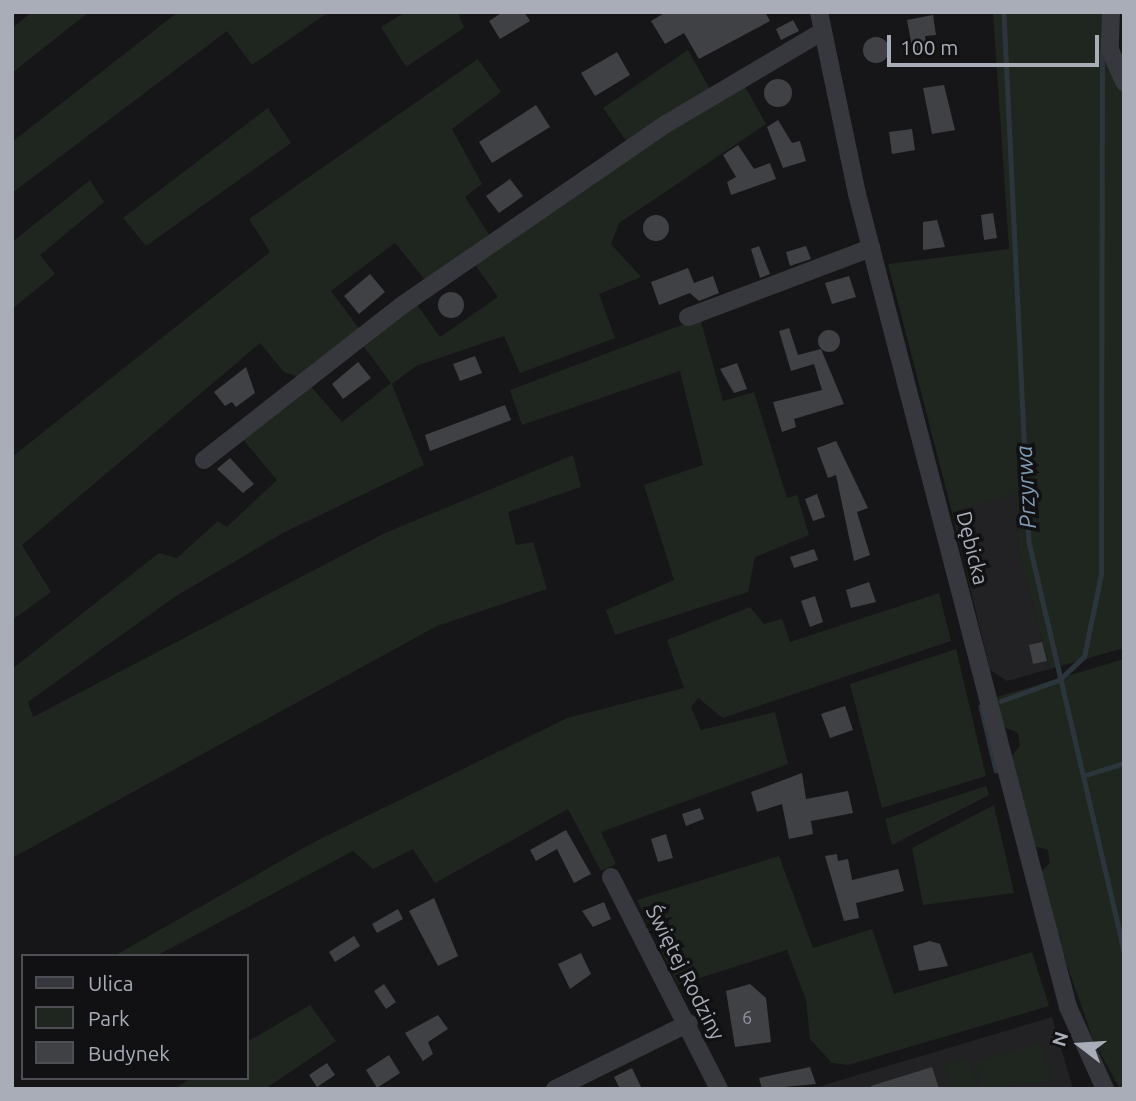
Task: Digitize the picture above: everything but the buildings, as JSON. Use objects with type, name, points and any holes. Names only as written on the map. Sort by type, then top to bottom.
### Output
[{"type":"street","name":"Dębicka","points":[[819,12],[871,248],[1068,1007],[1105,1089]]},
{"type":"street","points":[[1111,12],[1110,50],[1124,82]]},
{"type":"street","points":[[204,460],[401,306],[666,124],[823,32]]},
{"type":"street","points":[[688,317],[871,248]]},
{"type":"street","name":"Świętej Rodziny","points":[[611,877],[689,1023],[719,1089]]},
{"type":"street","points":[[555,1089],[689,1023]]},
{"type":"shaded area","points":[[1016,493],[1019,554],[1050,669],[1007,681],[990,670],[952,512]]},
{"type":"shaded area","points":[[1052,1017],[1073,1089],[812,1089],[834,1082]]},
{"type":"green space","points":[[32,12],[89,12],[12,73],[12,28]]},
{"type":"green space","points":[[178,12],[329,12],[252,65],[227,31],[12,193],[12,142]]},
{"type":"green space","points":[[406,12],[458,12],[464,28],[406,67],[381,27]]},
{"type":"green space","points":[[993,12],[1107,12],[1124,87],[1124,648],[1050,669],[1019,554],[1016,494],[952,512],[888,264],[1009,249]]},
{"type":"green space","points":[[688,50],[710,89],[627,142],[603,108]]},
{"type":"green space","points":[[478,59],[501,92],[452,129],[482,184],[465,197],[490,236],[426,281],[395,243],[331,291],[360,330],[299,377],[284,372],[260,343],[22,545],[51,592],[12,620],[12,457],[270,252],[249,219]]},
{"type":"green space","points":[[744,85],[766,124],[619,223],[611,244],[641,277],[599,294],[615,338],[520,373],[504,336],[416,366],[392,384],[424,465],[283,533],[176,596],[28,702],[33,717],[385,533],[573,455],[581,487],[508,512],[516,545],[533,542],[547,589],[437,626],[12,858],[12,669],[159,553],[177,558],[218,521],[227,527],[277,480],[241,437],[308,383],[342,422],[391,383],[361,343],[415,302],[440,337],[498,297],[473,262],[660,133]]},
{"type":"green space","points":[[268,108],[291,143],[146,246],[123,218]]},
{"type":"green space","points":[[90,180],[104,202],[40,255],[55,274],[12,309],[12,242]]},
{"type":"green space","points":[[700,318],[723,401],[754,392],[787,498],[797,495],[809,535],[755,557],[748,592],[615,635],[606,610],[674,580],[644,485],[703,465],[680,371],[522,425],[510,390]]},
{"type":"green space","points":[[939,593],[951,641],[723,718],[698,698],[691,707],[701,730],[775,712],[788,764],[601,832],[616,864],[601,871],[568,809],[435,883],[413,849],[373,869],[353,851],[160,954],[118,954],[316,841],[567,718],[684,688],[667,640],[750,607],[764,624],[782,619],[790,642]]},
{"type":"green space","points":[[956,649],[986,776],[882,808],[850,684]]},
{"type":"green space","points":[[1124,659],[1124,1089],[1120,1089],[1094,1042],[1056,934],[1041,872],[1050,863],[1048,850],[1034,846],[1010,758],[1020,746],[1018,733],[1002,726],[997,697]]},
{"type":"green space","points":[[986,786],[989,795],[892,845],[885,819]]},
{"type":"green space","points":[[994,805],[1014,893],[923,905],[912,848]]},
{"type":"green space","points":[[779,856],[813,948],[872,929],[894,994],[1032,952],[1049,1006],[848,1065],[832,1063],[810,1039],[806,1000],[787,950],[678,985],[637,900]]},
{"type":"green space","points":[[310,1005],[336,1041],[265,1089],[175,1089],[188,1080],[248,1080],[248,1041]]},
{"type":"green space","points":[[1040,1042],[1052,1081],[982,1089],[975,1062]]},
{"type":"green space","points":[[970,1057],[978,1089],[951,1089],[944,1065]]},
{"type":"waterway","name":"Przyrwa","points":[[1004,12],[1029,542],[1124,951]]},
{"type":"waterway","points":[[1001,701],[1059,680],[1084,657],[1101,574],[1102,52]]},
{"type":"waterway","points":[[981,706],[996,770]]},
{"type":"waterway","points":[[1083,776],[1124,763]]}]
